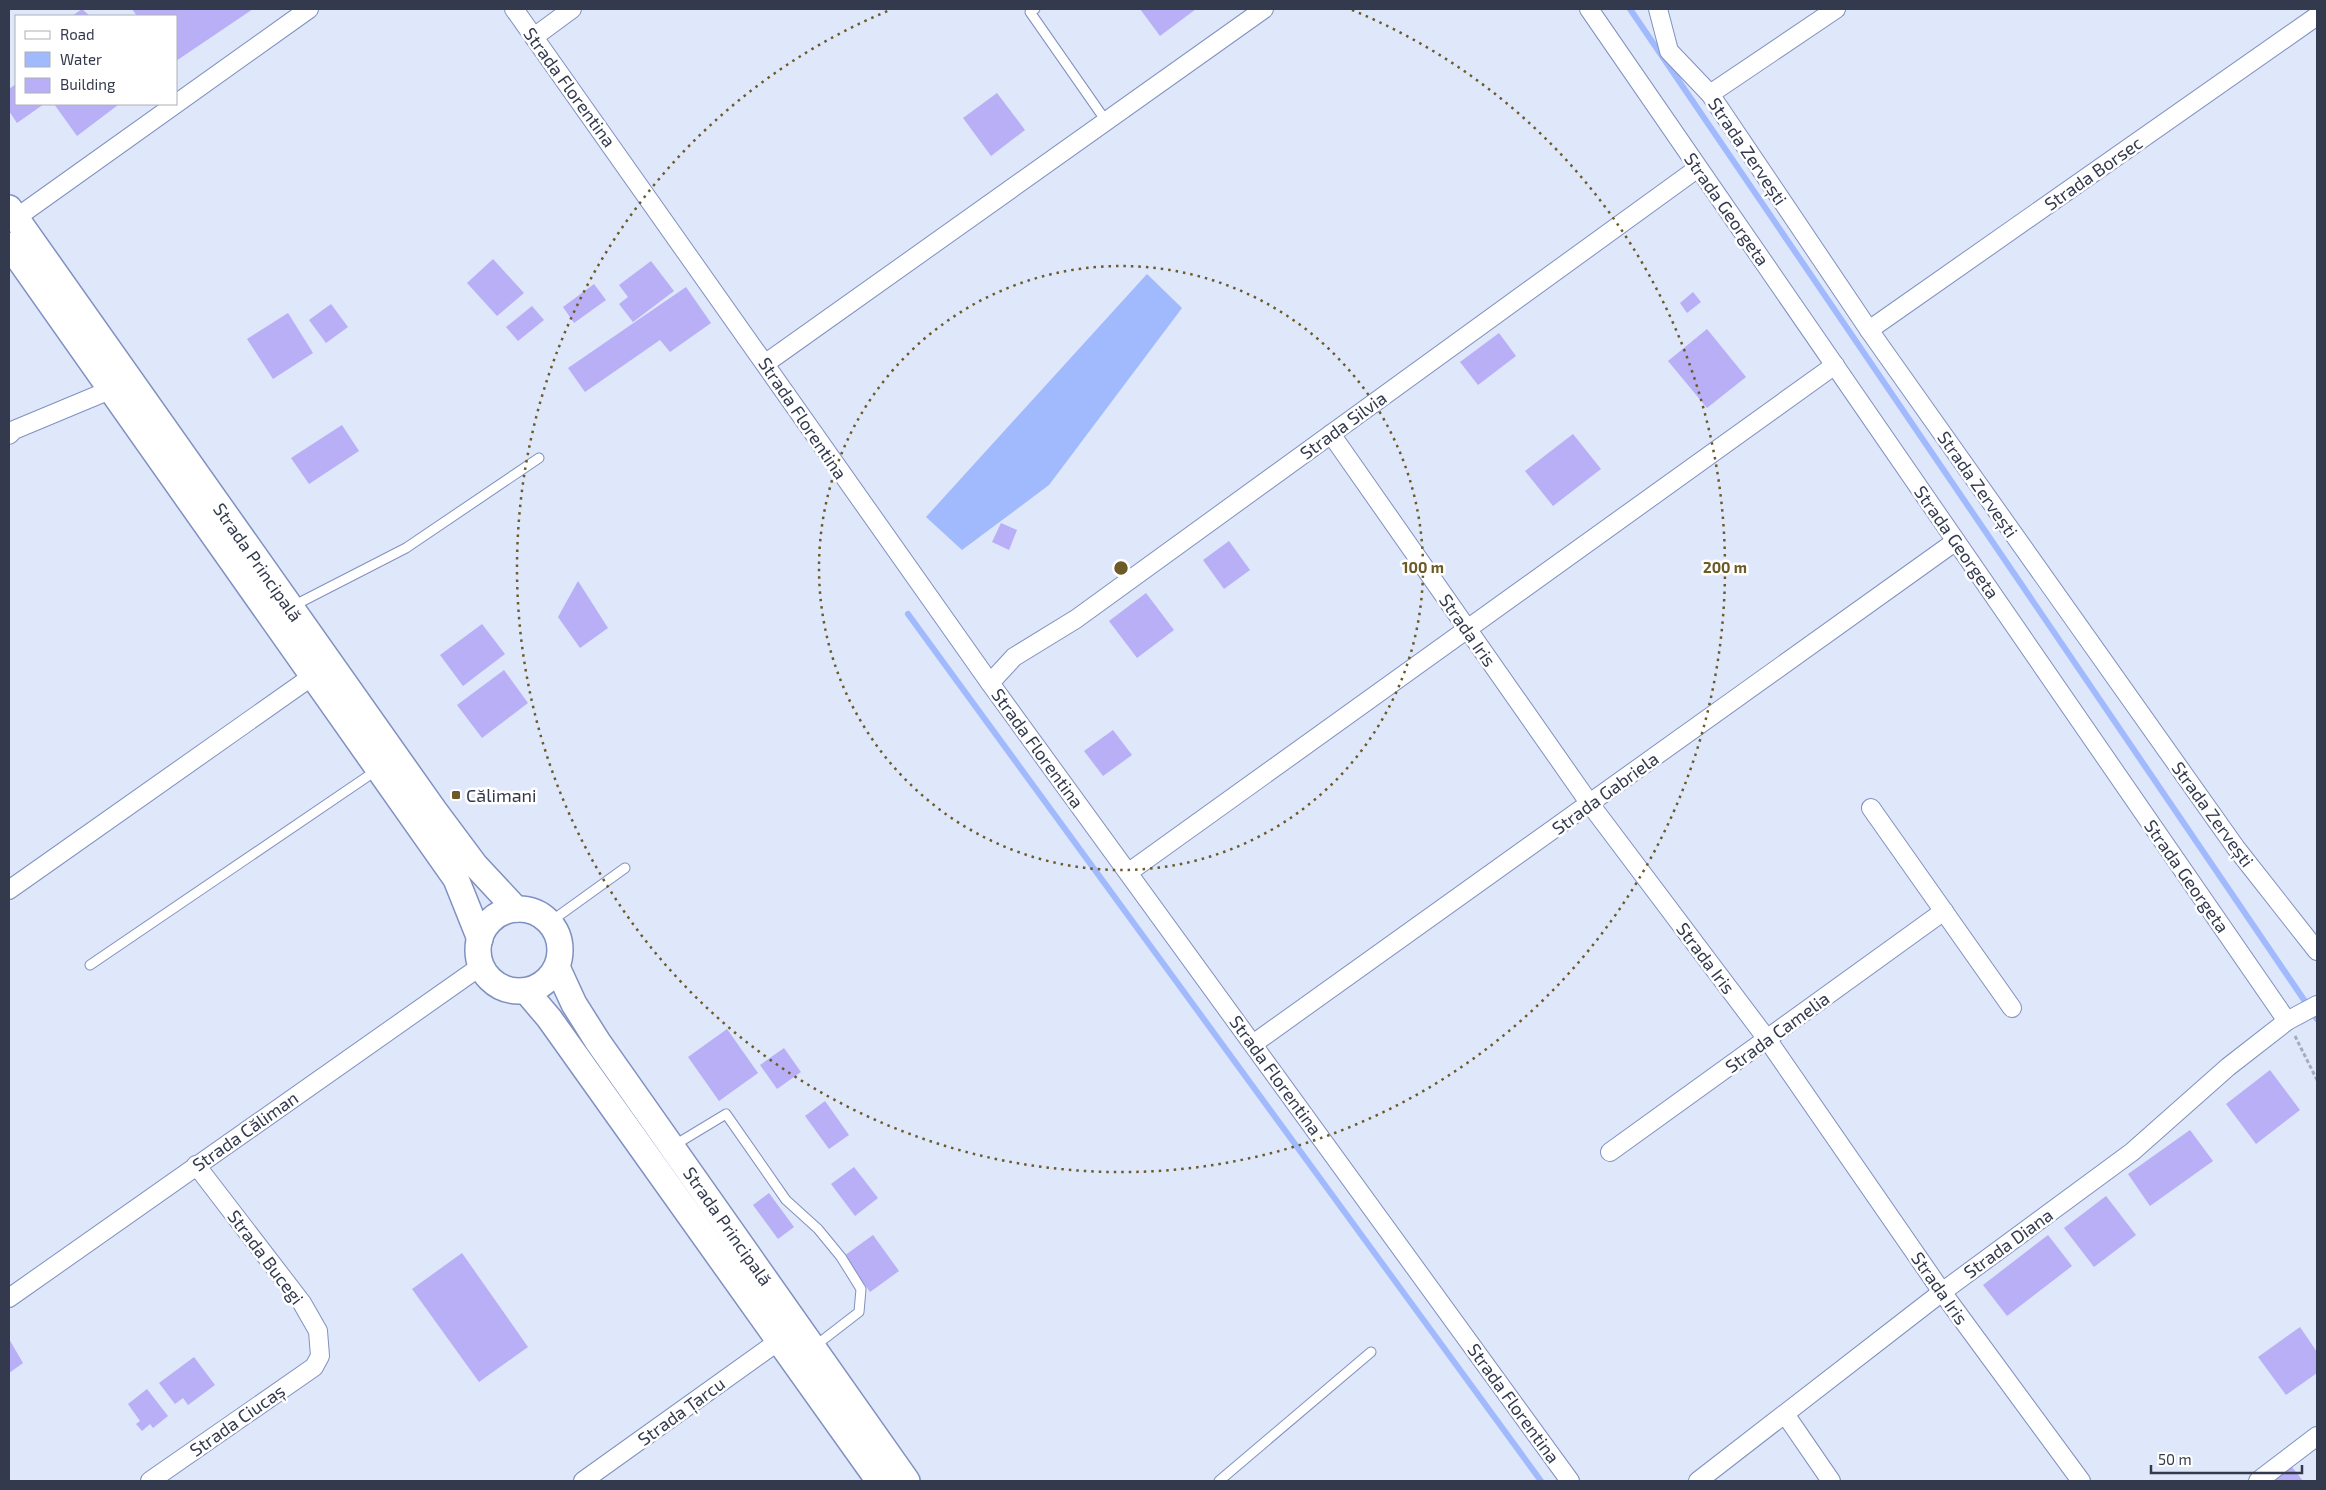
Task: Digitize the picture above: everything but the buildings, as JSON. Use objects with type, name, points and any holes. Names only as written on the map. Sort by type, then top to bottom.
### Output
[{"type":"main road","name":"Strada Principală","points":[[12,213],[475,865],[516,909]]},
{"type":"main road","name":"Strada Principală","points":[[9,245],[456,879],[480,939]]},
{"type":"main road","points":[[516,909],[534,912],[550,922],[560,943],[557,967],[544,983],[526,991],[504,989],[487,976],[481,966],[479,957],[480,939],[484,930],[497,915],[516,909]]},
{"type":"main road","name":"Strada Principală","points":[[557,967],[574,1004],[598,1042],[907,1481]]},
{"type":"main road","name":"Strada Principală","points":[[526,991],[549,1018],[879,1481]]},
{"type":"street","points":[[178,99],[309,9]]},
{"type":"street","name":"Strada Florentina","points":[[514,9],[766,363],[799,414],[990,683],[1570,1481]]},
{"type":"street","points":[[534,37],[572,9]]},
{"type":"street","points":[[766,363],[1264,9]]},
{"type":"street","name":"Strada Georgeta","points":[[1589,9],[1956,541],[2293,1018]]},
{"type":"street","name":"Strada Zervești","points":[[1658,9],[1669,51],[1710,94],[1870,330],[2236,848],[2317,951]]},
{"type":"street","points":[[1710,94],[1836,9]]},
{"type":"street","name":"Strada Borsec","points":[[1870,330],[2317,16]]},
{"type":"street","points":[[12,213],[169,105]]},
{"type":"street","name":"Strada Silvia","points":[[990,683],[1014,657],[1031,644],[1076,619],[1698,168]]},
{"type":"street","points":[[1129,872],[1834,365]]},
{"type":"street","points":[[9,435],[14,430],[110,390]]},
{"type":"street","name":"Strada Iris","points":[[1331,434],[1590,804],[1767,1039],[1942,1292],[2081,1481]]},
{"type":"street","name":"Strada Gabriela","points":[[1254,1044],[1956,541]]},
{"type":"street","points":[[9,890],[314,675]]},
{"type":"street","points":[[1871,808],[2012,1008]]},
{"type":"street","name":"Strada Camelia","points":[[1610,1152],[1944,911]]},
{"type":"street","name":"Strada Căliman","points":[[9,1298],[481,966]]},
{"type":"street","name":"Strada Diana","points":[[1698,1481],[1942,1292],[2132,1152],[2228,1067],[2293,1018],[2317,1005]]},
{"type":"street","name":"Strada Bucegi","points":[[196,1165],[302,1303],[318,1331],[320,1356]]},
{"type":"street","name":"Strada Țarcu","points":[[583,1481],[780,1340]]},
{"type":"street","name":"Strada Ciucaș","points":[[150,1481],[314,1367],[320,1356]]},
{"type":"street","points":[[1785,1414],[1831,1481]]},
{"type":"street","points":[[2258,1481],[2317,1436]]},
{"type":"lane","points":[[1035,9],[1030,12],[1106,121]]},
{"type":"lane","points":[[291,607],[406,548],[539,458]]},
{"type":"lane","points":[[90,965],[378,769]]},
{"type":"lane","points":[[550,922],[625,868]]},
{"type":"lane","points":[[673,1146],[726,1114],[786,1200],[818,1229],[841,1257],[861,1289],[859,1312],[812,1347]]},
{"type":"lane","points":[[1219,1481],[1372,1352]]},
{"type":"path","points":[[2293,1018],[2317,1080]]},
{"type":"water","points":[[1147,274],[1182,308],[1049,485],[962,550],[926,517]]},
{"type":"waterway","points":[[1630,9],[2317,1019]]},
{"type":"waterway","points":[[908,614],[1541,1481]]},
{"type":"place","name":"Călimani","points":[[456,795]]}]
